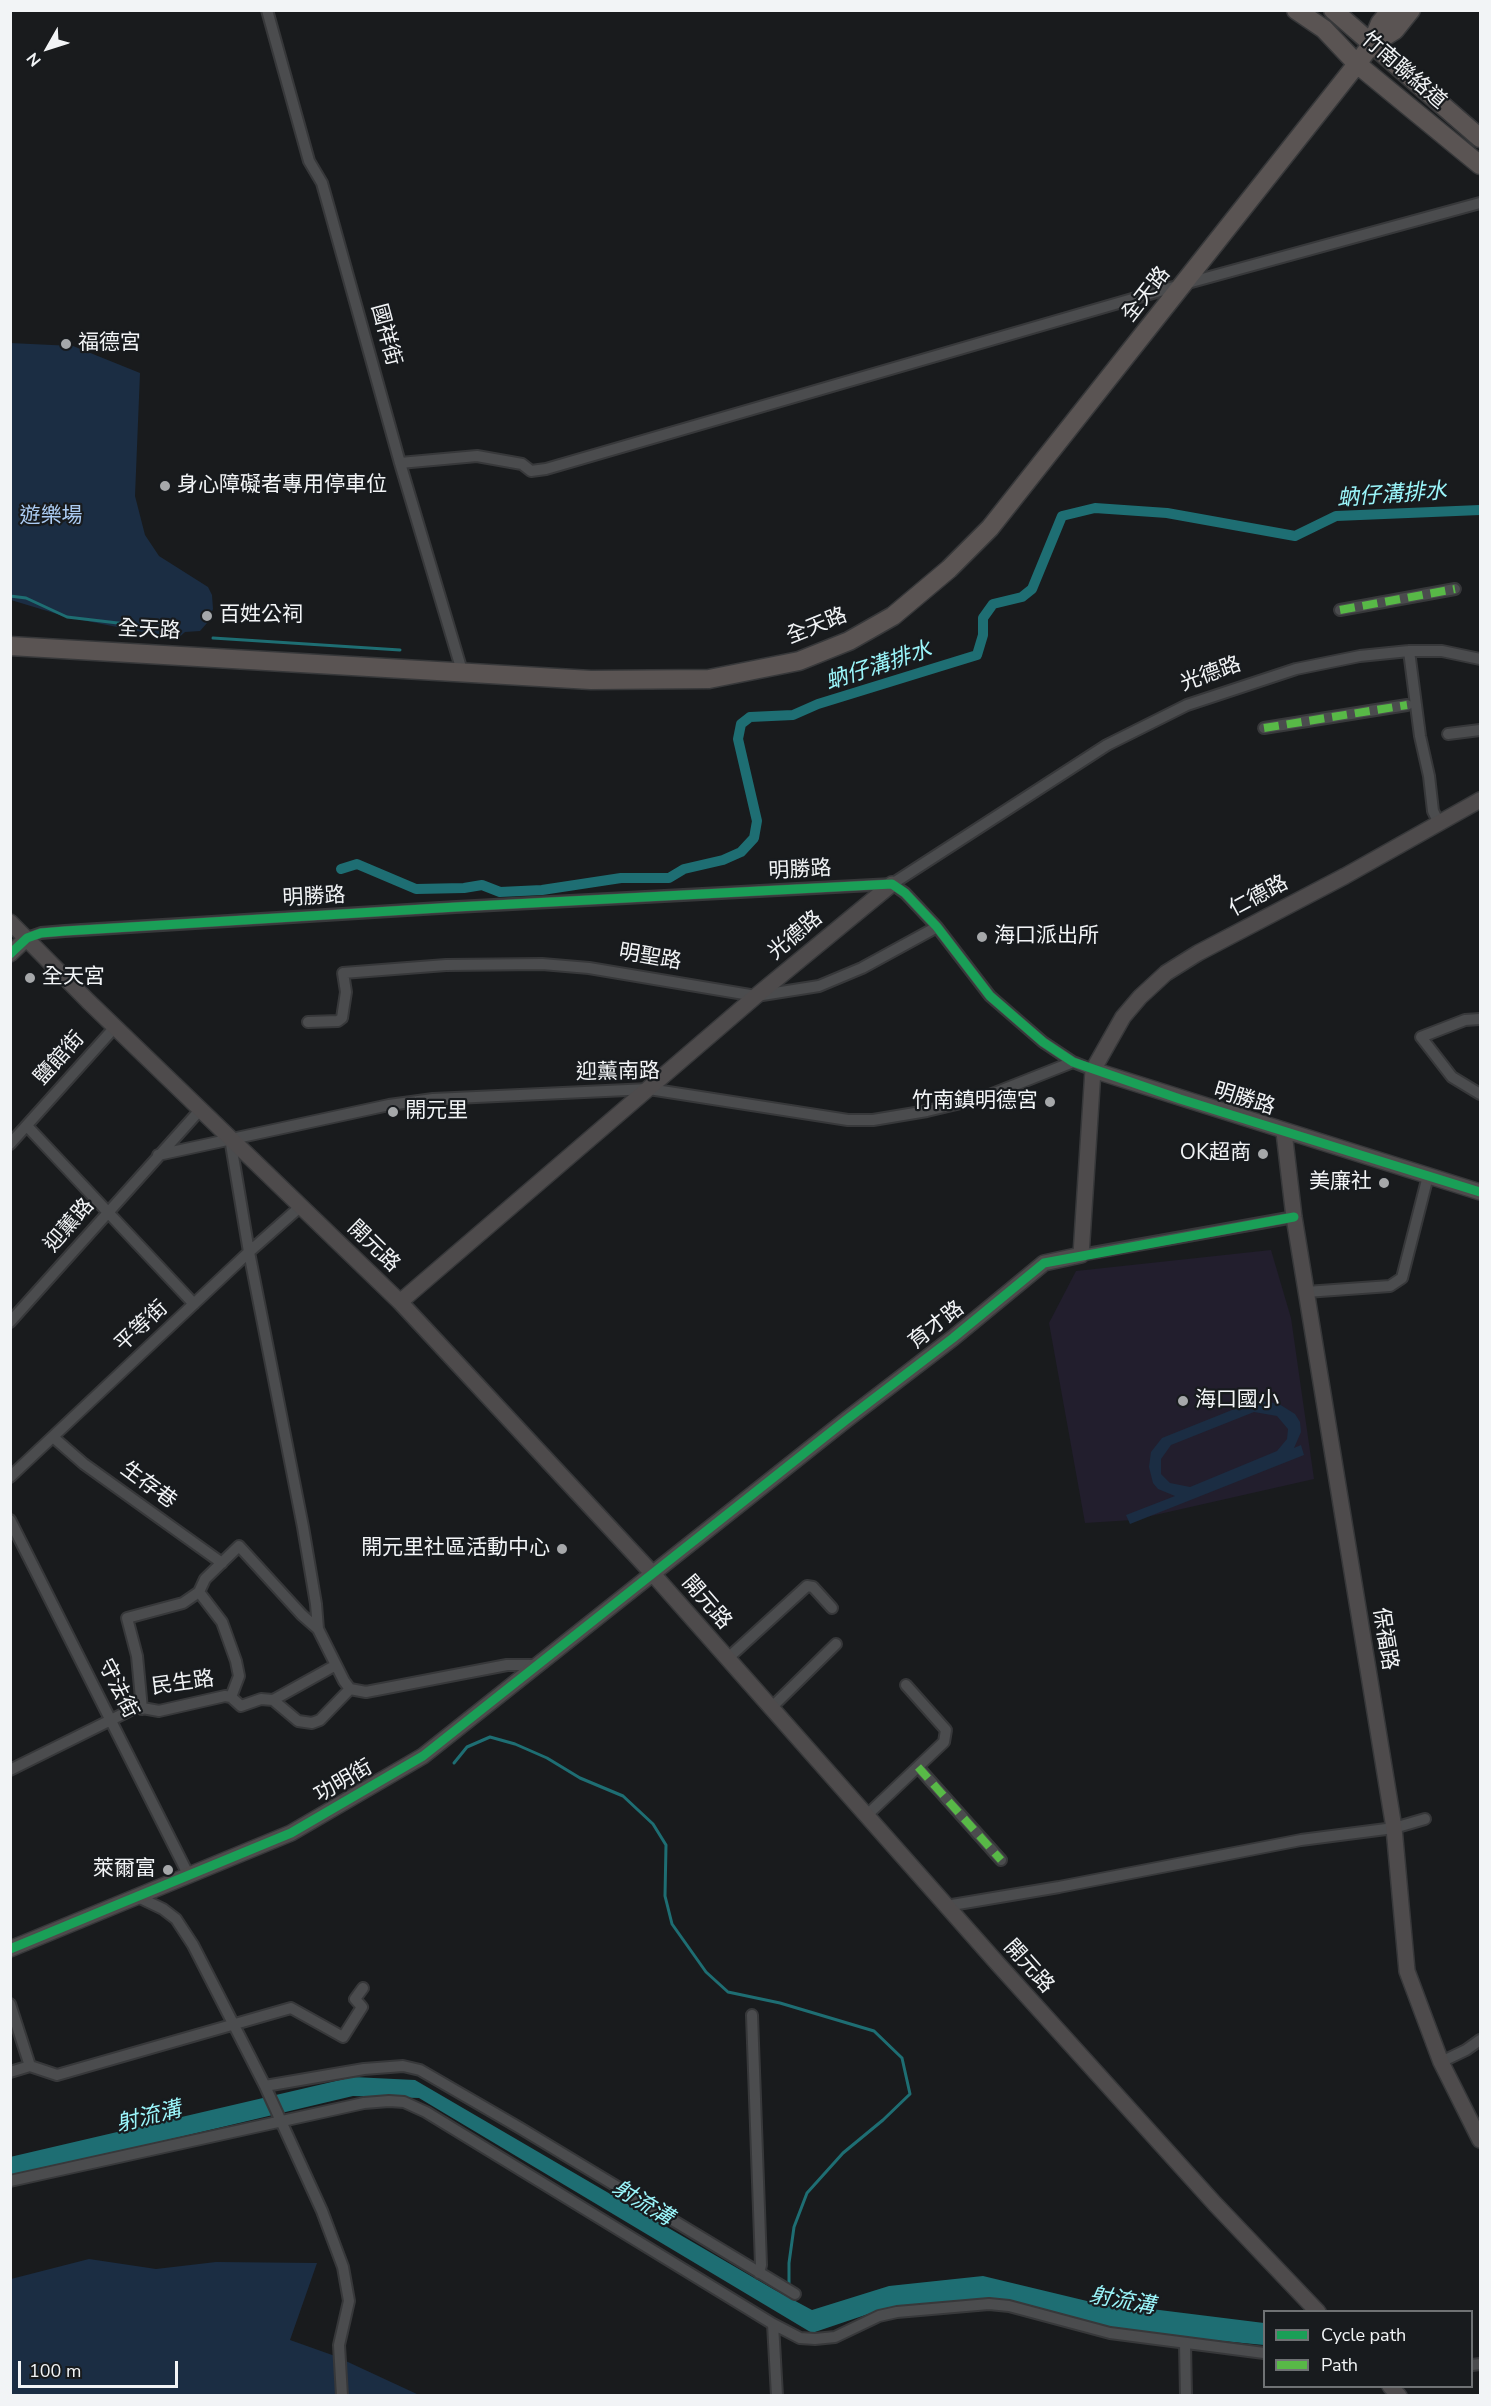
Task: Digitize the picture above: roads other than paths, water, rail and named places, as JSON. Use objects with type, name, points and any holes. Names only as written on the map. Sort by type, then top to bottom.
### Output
[{"type":"main road","name":"竹南聯絡道","points":[[1296,10],[1324,29],[1357,64],[1480,165]]},
{"type":"main road","name":"竹南聯絡道","points":[[1333,10],[1480,138]]},
{"type":"main road","points":[[1371,45],[1380,23],[1391,10]]},
{"type":"main road","points":[[1371,45],[1395,30],[1411,10]]},
{"type":"main road","name":"全天路","points":[[10,646],[462,671],[556,680],[710,679],[799,661],[849,641],[893,616],[949,569],[990,528],[1371,45]]},
{"type":"street","name":"國祥街","points":[[267,10],[309,161],[322,183],[400,463],[462,671]]},
{"type":"street","points":[[400,463],[477,456],[522,464],[531,471],[546,469],[1184,284],[1480,203]]},
{"type":"street","points":[[1340,610],[1455,589]]},
{"type":"street","points":[[1409,651],[1433,812],[1439,823]]},
{"type":"street","name":"光德路","points":[[400,1302],[756,996],[892,884],[1107,745],[1187,705],[1296,669],[1360,656],[1409,651],[1442,651],[1480,658]]},
{"type":"street","points":[[1264,728],[1407,705]]},
{"type":"street","points":[[1448,734],[1480,730]]},
{"type":"street","name":"仁德路","points":[[1093,1070],[1123,1017],[1140,997],[1166,973],[1198,953],[1480,800]]},
{"type":"street","name":"明勝路","points":[[27,938],[41,933],[87,929],[892,884],[905,893],[937,927],[990,996],[1043,1042],[1072,1062],[1284,1132],[1480,1192]]},
{"type":"street","name":"開元路","points":[[10,922],[200,1110],[400,1302],[653,1575],[946,1906],[1207,2195],[1316,2310]]},
{"type":"street","name":"明聖路","points":[[308,1022],[338,1021],[342,1018],[346,992],[343,973],[446,965],[542,964],[589,968],[756,996],[819,986],[862,968],[937,927]]},
{"type":"street","points":[[10,954],[27,938]]},
{"type":"street","points":[[1480,1019],[1465,1020],[1421,1037],[1452,1077],[1480,1094]]},
{"type":"street","name":"鹽館街","points":[[10,1144],[115,1027]]},
{"type":"street","name":"迎薰南路","points":[[159,1155],[389,1105],[433,1099],[649,1089],[848,1120],[873,1120],[927,1112],[982,1098],[1072,1062]]},
{"type":"street","points":[[1081,1255],[1093,1070]]},
{"type":"street","name":"迎薰路","points":[[10,1322],[200,1110]]},
{"type":"street","points":[[27,1126],[195,1304]]},
{"type":"street","name":"保福路","points":[[1284,1132],[1294,1217],[1394,1828],[1407,1971],[1442,2062],[1480,2140]]},
{"type":"street","points":[[230,1138],[249,1252],[303,1527],[318,1629],[350,1689],[366,1692],[507,1665],[538,1665]]},
{"type":"street","points":[[1306,1292],[1390,1286],[1402,1278],[1428,1176]]},
{"type":"street","name":"平等街","points":[[10,1477],[301,1206]]},
{"type":"street","name":"育才路","points":[[653,1575],[846,1420],[953,1338],[1044,1263],[1294,1217]]},
{"type":"street","name":"生存巷","points":[[53,1437],[84,1464],[222,1563]]},
{"type":"street","name":"守法街","points":[[10,1520],[189,1875]]},
{"type":"street","points":[[142,1709],[137,1656],[127,1618],[183,1603],[200,1592],[205,1578],[239,1546],[302,1615],[318,1629]]},
{"type":"street","name":"功明街","points":[[10,1949],[291,1833],[384,1780],[423,1756],[653,1575]]},
{"type":"street","points":[[728,1659],[807,1586],[813,1587],[832,1608]]},
{"type":"street","points":[[200,1592],[222,1622],[236,1661],[239,1676],[231,1697]]},
{"type":"street","points":[[771,1708],[836,1644]]},
{"type":"street","points":[[336,1665],[273,1700],[298,1721],[312,1723],[320,1720],[350,1689]]},
{"type":"street","points":[[866,1816],[944,1742],[946,1730],[906,1685]]},
{"type":"street","name":"民生路","points":[[10,1770],[137,1707],[159,1711],[231,1697],[241,1706],[261,1699],[273,1700]]},
{"type":"street","points":[[918,1767],[1001,1860]]},
{"type":"street","points":[[946,1906],[1059,1887],[1301,1840],[1394,1828],[1425,1819]]},
{"type":"street","points":[[138,1898],[163,1909],[176,1919],[193,1945],[266,2088],[322,2211],[343,2267],[349,2301],[339,2345],[339,2394]]},
{"type":"street","points":[[10,2072],[30,2067],[57,2075],[235,2026],[291,2008],[343,2037],[362,2007],[355,1999],[363,1988]]},
{"type":"street","points":[[10,2004],[30,2067]]},
{"type":"street","points":[[752,2015],[761,2253],[759,2273]]},
{"type":"street","points":[[1442,2062],[1480,2040]]},
{"type":"street","points":[[266,2088],[364,2069],[403,2066],[420,2070],[795,2294]]},
{"type":"street","points":[[10,2181],[279,2119],[364,2103],[404,2102],[426,2112],[773,2324],[800,2338],[835,2337],[879,2316],[897,2312],[989,2304],[1009,2306],[1110,2333],[1263,2353]]},
{"type":"street","points":[[773,2324],[777,2396]]},
{"type":"street","points":[[1185,2343],[1186,2396]]},
{"type":"waterway","name":"蚋仔溝排水","points":[[341,869],[357,864],[416,889],[464,888],[482,885],[500,892],[542,890],[621,878],[669,878],[684,869],[723,860],[741,852],[754,838],[757,821],[738,739],[741,724],[750,717],[793,715],[818,704],[977,655],[983,635],[983,618],[993,604],[1022,597],[1032,589],[1062,516],[1095,508],[1167,513],[1295,536],[1336,516],[1480,510]]},
{"type":"waterway","points":[[10,596],[26,598],[67,617],[177,630]]},
{"type":"waterway","points":[[213,638],[400,650]]},
{"type":"waterway","points":[[454,1763],[467,1747],[490,1737],[515,1744],[547,1758],[580,1778],[623,1796],[653,1824],[666,1845],[665,1896],[672,1924],[706,1972],[728,1992],[780,2003],[874,2031],[902,2058],[910,2094],[843,2153],[807,2193],[794,2227],[789,2263],[789,2287]]},
{"type":"place","name":"福德宮","points":[[66,344]]},
{"type":"place","name":"身心障礙者專用停車位","points":[[165,486]]},
{"type":"place","name":"百姓公祠","points":[[207,616]]},
{"type":"place","name":"海口派出所","points":[[982,937]]},
{"type":"place","name":"全天宮","points":[[30,978]]},
{"type":"place","name":"竹南鎮明德宮","points":[[1050,1102]]},
{"type":"place","name":"開元里","points":[[393,1112]]},
{"type":"place","name":"OK超商","points":[[1263,1154]]},
{"type":"place","name":"美廉社","points":[[1384,1183]]},
{"type":"place","name":"海口國小","points":[[1183,1401]]},
{"type":"place","name":"開元里社區活動中心","points":[[562,1549]]},
{"type":"place","name":"萊爾富","points":[[168,1870]]},
{"type":"park label","name":"遊樂場","points":[[51,517]]},
{"type":"water label","name":"射流溝","points":[[149,2118]]},
{"type":"water label","name":"射流溝","points":[[642,2204]]},
{"type":"water label","name":"射流溝","points":[[1122,2302]]}]
